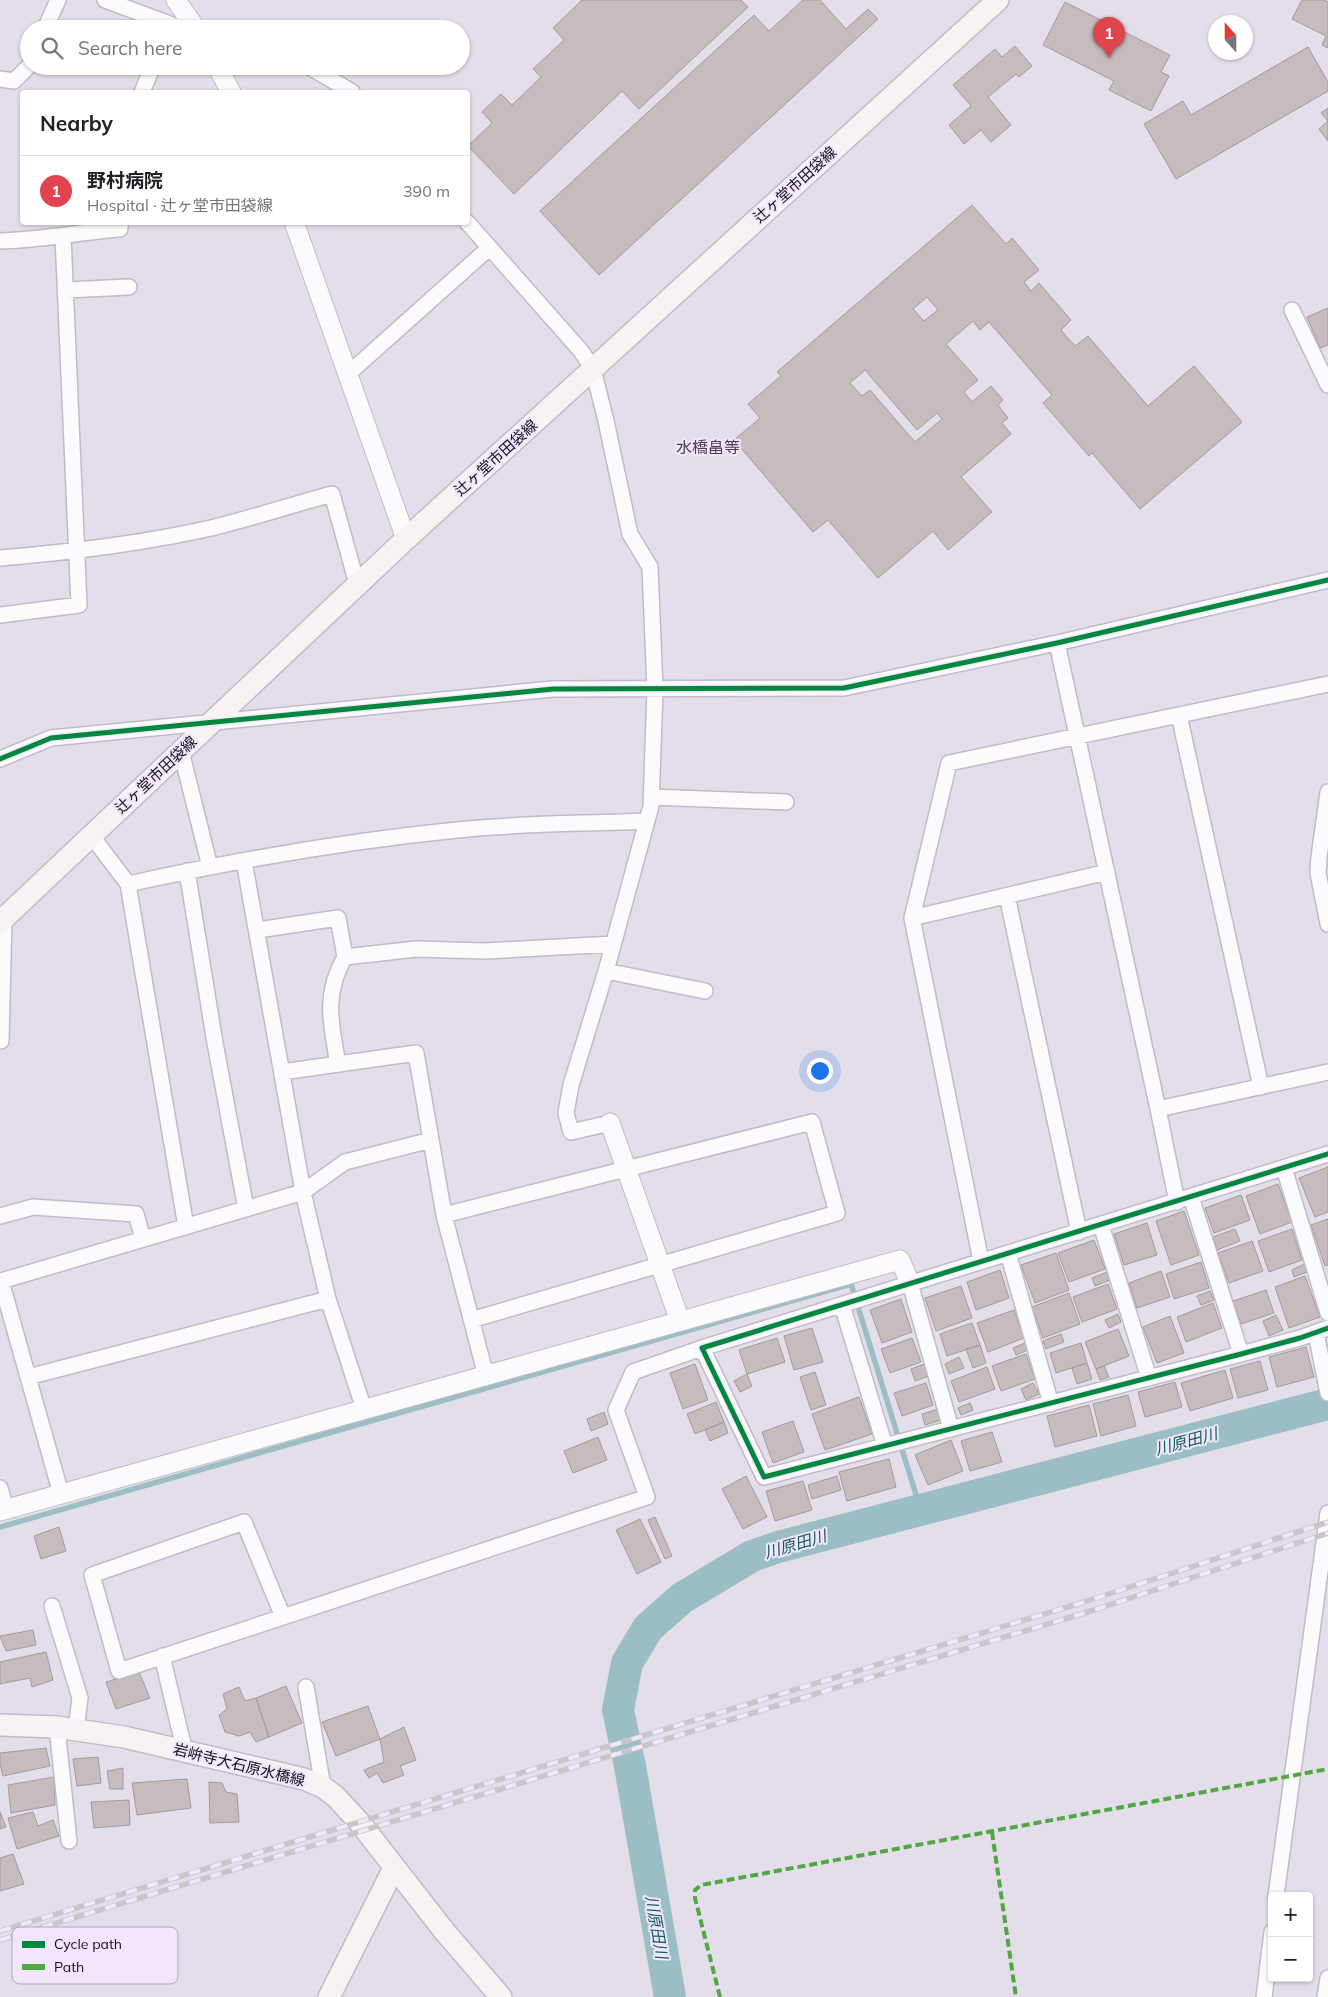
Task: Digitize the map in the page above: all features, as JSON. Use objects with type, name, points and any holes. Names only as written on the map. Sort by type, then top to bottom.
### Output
[{"type":"main road","name":"辻ヶ堂市田袋線","points":[[2,921],[357,584],[998,0]]},
{"type":"main road","name":"岩峅寺大石原水橋線","points":[[0,1725],[67,1728],[124,1737],[304,1779],[324,1787],[360,1822],[445,1932],[501,1997]]},
{"type":"main road","points":[[329,1997],[394,1868]]},
{"type":"street","points":[[49,20],[58,0]]},
{"type":"street","points":[[104,0],[155,20]]},
{"type":"street","points":[[176,0],[190,20]]},
{"type":"street","points":[[0,79],[14,81],[20,75]]},
{"type":"street","points":[[143,90],[149,75]]},
{"type":"street","points":[[222,75],[230,90]]},
{"type":"street","points":[[323,75],[349,90]]},
{"type":"street","points":[[0,241],[32,240],[83,232],[120,229],[120,225]]},
{"type":"street","points":[[295,225],[379,468],[406,539]]},
{"type":"street","points":[[470,225],[581,351],[593,369],[630,534],[650,567],[655,689],[651,797],[647,821],[606,971],[571,1085],[566,1113],[571,1132],[610,1124],[680,1322]]},
{"type":"street","points":[[0,615],[79,605],[63,236]]},
{"type":"street","points":[[348,374],[489,248]]},
{"type":"street","points":[[66,290],[129,287]]},
{"type":"street","points":[[1292,310],[1328,385]]},
{"type":"street","points":[[0,558],[78,551],[211,528],[332,494],[357,584]]},
{"type":"street","points":[[0,759],[51,738],[553,689],[844,688],[1057,643],[1328,580]]},
{"type":"street","points":[[1057,643],[1158,1109],[1184,1200],[1241,1354]]},
{"type":"street","points":[[981,1261],[912,918],[949,763],[1328,684]]},
{"type":"street","points":[[1179,715],[1261,1087]]},
{"type":"street","points":[[181,751],[210,867]]},
{"type":"street","points":[[1328,792],[1323,853],[1318,873],[1328,924]]},
{"type":"street","points":[[651,797],[786,802]]},
{"type":"street","points":[[128,884],[187,871],[374,839],[460,829],[647,821]]},
{"type":"street","points":[[91,835],[128,884],[186,1227]]},
{"type":"street","points":[[244,861],[258,930],[303,1192],[328,1299],[364,1410]]},
{"type":"street","points":[[187,871],[246,1209]]},
{"type":"street","points":[[912,918],[1107,872]]},
{"type":"street","points":[[1007,896],[1078,1232]]},
{"type":"street","points":[[258,930],[338,918],[345,957],[336,971],[329,1011],[338,1064]]},
{"type":"street","points":[[2,921],[2,1041]]},
{"type":"street","points":[[345,957],[416,949],[485,951],[613,944]]},
{"type":"street","points":[[606,971],[705,991]]},
{"type":"street","points":[[282,1072],[416,1053],[444,1215],[486,1376]]},
{"type":"street","points":[[1158,1109],[1328,1072]]},
{"type":"street","points":[[444,1215],[812,1122],[837,1214],[471,1320]]},
{"type":"street","points":[[61,1494],[1,1281],[303,1192],[345,1162],[431,1140]]},
{"type":"street","points":[[283,1617],[244,1522],[92,1575],[119,1670],[283,1617],[647,1497],[616,1410],[633,1372],[842,1304],[1328,1154]]},
{"type":"street","points":[[1284,1168],[1328,1313]]},
{"type":"street","points":[[0,1216],[34,1206],[136,1214],[143,1239]]},
{"type":"street","points":[[1101,1225],[1149,1378]]},
{"type":"street","points":[[1008,1253],[1051,1404]]},
{"type":"street","points":[[0,1488],[3,1510],[900,1260],[910,1283],[951,1429]]},
{"type":"street","points":[[28,1377],[328,1299]]},
{"type":"street","points":[[842,1304],[885,1446]]},
{"type":"street","points":[[702,1348],[764,1477],[1051,1404],[1322,1331],[1328,1393]]},
{"type":"street","points":[[1277,1892],[1328,1513]]},
{"type":"street","points":[[52,1606],[80,1698],[67,1728],[69,1841]]},
{"type":"street","points":[[162,1656],[185,1752]]},
{"type":"street","points":[[306,1687],[324,1787]]},
{"type":"street","points":[[1264,1997],[1271,1937]]},
{"type":"street","points":[[1325,1997],[1328,1978]]},
{"type":"building","points":[[582,0],[741,0],[748,7],[639,109],[622,91],[514,194],[470,148],[470,144],[492,123],[482,112],[501,94],[512,105],[541,77],[533,69],[564,40],[553,28]]},
{"type":"building","points":[[803,0],[820,0],[846,29],[868,9],[878,19],[599,275],[540,211],[754,15],[769,31]]},
{"type":"building","points":[[1302,0],[1324,0],[1328,2],[1328,48],[1322,45],[1326,36],[1292,19]]},
{"type":"building","points":[[1065,2],[1170,55],[1161,72],[1169,76],[1151,111],[1109,90],[1114,81],[1043,45]]},
{"type":"building","points":[[1015,46],[1032,66],[1019,77],[1016,74],[988,97],[1011,125],[991,142],[981,130],[964,144],[949,125],[971,106],[953,85],[995,49],[1002,57]]},
{"type":"building","points":[[1308,47],[1328,82],[1328,91],[1176,179],[1144,124],[1183,101],[1191,115]]},
{"type":"building","points":[[1328,108],[1328,121],[1321,113]]},
{"type":"building","points":[[1328,121],[1328,141],[1319,129]]},
{"type":"building","points":[[972,205],[1006,244],[1012,238],[1039,270],[1024,282],[1031,291],[1039,283],[1071,320],[1061,330],[1075,346],[1088,336],[1148,406],[1194,366],[1242,422],[1140,509],[1092,453],[1089,456],[1043,403],[1052,395],[989,322],[980,330],[973,321],[946,344],[978,380],[964,392],[972,402],[991,386],[1003,400],[998,405],[1008,418],[1002,423],[1011,434],[961,477],[992,512],[948,550],[933,531],[878,578],[828,520],[813,532],[734,440],[760,418],[748,404],[781,376],[777,372]],"holes":[[[927,297],[938,310],[924,321],[913,309]],[[865,370],[917,430],[937,413],[942,419],[915,442],[870,390],[862,396],[850,383]]]},
{"type":"building","points":[[1328,308],[1328,345],[1320,348],[1307,317]]},
{"type":"building","points":[[1328,1167],[1328,1212],[1315,1217],[1299,1178]]},
{"type":"building","points":[[1278,1184],[1292,1222],[1260,1234],[1246,1196]]},
{"type":"building","points":[[1241,1195],[1250,1220],[1214,1233],[1205,1208]]},
{"type":"building","points":[[1184,1211],[1199,1255],[1171,1265],[1156,1221]]},
{"type":"building","points":[[1328,1219],[1328,1265],[1325,1266],[1311,1225]]},
{"type":"building","points":[[1147,1223],[1157,1255],[1124,1265],[1114,1234]]},
{"type":"building","points":[[1235,1229],[1240,1241],[1217,1250],[1213,1237]]},
{"type":"building","points":[[1292,1229],[1302,1260],[1269,1272],[1258,1241]]},
{"type":"building","points":[[1094,1240],[1105,1269],[1069,1282],[1058,1253]]},
{"type":"building","points":[[1252,1241],[1263,1271],[1229,1283],[1218,1253]]},
{"type":"building","points":[[1056,1253],[1069,1290],[1035,1303],[1021,1265]]},
{"type":"building","points":[[1201,1262],[1209,1288],[1174,1299],[1166,1274]]},
{"type":"building","points":[[1306,1263],[1309,1271],[1294,1277],[1292,1270]]},
{"type":"building","points":[[1000,1270],[1009,1298],[976,1310],[967,1282]]},
{"type":"building","points":[[1161,1271],[1170,1297],[1137,1308],[1129,1283]]},
{"type":"building","points":[[1107,1272],[1110,1280],[1095,1286],[1092,1278]]},
{"type":"building","points":[[1305,1276],[1320,1317],[1289,1328],[1275,1287]]},
{"type":"building","points":[[1108,1284],[1117,1309],[1082,1322],[1073,1297]]},
{"type":"building","points":[[961,1286],[972,1318],[936,1331],[925,1298]]},
{"type":"building","points":[[1266,1290],[1274,1313],[1241,1324],[1233,1301]]},
{"type":"building","points":[[1210,1291],[1214,1300],[1201,1305],[1197,1296]]},
{"type":"building","points":[[1069,1293],[1080,1324],[1043,1338],[1032,1307]]},
{"type":"building","points":[[901,1299],[912,1332],[882,1343],[870,1310]]},
{"type":"building","points":[[1213,1303],[1222,1328],[1186,1342],[1177,1317]]},
{"type":"building","points":[[1014,1310],[1024,1338],[988,1352],[977,1323]]},
{"type":"building","points":[[1118,1314],[1121,1322],[1109,1328],[1105,1320]]},
{"type":"building","points":[[1276,1315],[1283,1330],[1269,1336],[1263,1321]]},
{"type":"building","points":[[1170,1316],[1184,1353],[1157,1363],[1143,1327]]},
{"type":"building","points":[[972,1323],[980,1345],[947,1356],[940,1334]]},
{"type":"building","points":[[812,1328],[823,1362],[794,1370],[784,1336]]},
{"type":"building","points":[[1118,1329],[1129,1356],[1096,1369],[1085,1342]]},
{"type":"building","points":[[1061,1334],[1064,1342],[1046,1349],[1043,1341]]},
{"type":"building","points":[[777,1338],[785,1362],[747,1374],[739,1350]]},
{"type":"building","points":[[912,1338],[921,1362],[890,1373],[881,1349]]},
{"type":"building","points":[[1025,1343],[1028,1350],[1016,1355],[1013,1348]]},
{"type":"building","points":[[1081,1343],[1087,1363],[1056,1373],[1050,1353]]},
{"type":"building","points":[[980,1345],[986,1363],[973,1368],[966,1349]]},
{"type":"building","points":[[1306,1347],[1314,1377],[1277,1387],[1269,1357]]},
{"type":"building","points":[[1026,1354],[1035,1379],[1001,1391],[992,1366]]},
{"type":"building","points":[[959,1357],[964,1368],[949,1374],[945,1364]]},
{"type":"building","points":[[1260,1361],[1268,1390],[1238,1398],[1230,1369]]},
{"type":"building","points":[[1087,1363],[1092,1379],[1077,1384],[1072,1368]]},
{"type":"building","points":[[695,1364],[708,1400],[683,1409],[670,1373]]},
{"type":"building","points":[[924,1364],[929,1376],[915,1381],[911,1369]]},
{"type":"building","points":[[1104,1366],[1109,1377],[1100,1380],[1096,1369]]},
{"type":"building","points":[[987,1367],[995,1389],[959,1402],[951,1381]]},
{"type":"building","points":[[1225,1370],[1233,1398],[1190,1411],[1181,1383]]},
{"type":"building","points":[[815,1372],[826,1405],[811,1410],[800,1377]]},
{"type":"building","points":[[747,1374],[752,1386],[740,1392],[734,1381]]},
{"type":"building","points":[[1175,1382],[1182,1407],[1145,1417],[1138,1392]]},
{"type":"building","points":[[926,1383],[933,1405],[902,1416],[894,1393]]},
{"type":"building","points":[[1033,1383],[1039,1394],[1026,1400],[1021,1389]]},
{"type":"building","points":[[1128,1395],[1136,1426],[1101,1436],[1093,1404]]},
{"type":"building","points":[[859,1397],[872,1434],[825,1450],[812,1414]]},
{"type":"building","points":[[716,1402],[724,1422],[695,1434],[687,1414]]},
{"type":"building","points":[[970,1403],[973,1410],[961,1415],[958,1408]]},
{"type":"building","points":[[1089,1405],[1097,1436],[1055,1447],[1047,1416]]},
{"type":"building","points":[[938,1409],[941,1420],[925,1425],[922,1414]]},
{"type":"building","points":[[604,1412],[608,1424],[591,1431],[587,1419]]},
{"type":"building","points":[[793,1421],[804,1452],[773,1463],[762,1432]]},
{"type":"building","points":[[724,1422],[728,1433],[710,1441],[705,1430]]},
{"type":"building","points":[[992,1432],[1002,1462],[970,1471],[961,1441]]},
{"type":"building","points":[[598,1437],[607,1460],[573,1473],[564,1451]]},
{"type":"building","points":[[951,1440],[963,1471],[928,1485],[915,1455]]},
{"type":"building","points":[[889,1459],[896,1487],[847,1501],[839,1472]]},
{"type":"building","points":[[746,1476],[767,1517],[743,1529],[722,1489]]},
{"type":"building","points":[[837,1476],[841,1490],[812,1499],[808,1485]]},
{"type":"building","points":[[803,1481],[812,1510],[775,1521],[766,1491]]},
{"type":"building","points":[[655,1517],[672,1556],[665,1559],[648,1520]]},
{"type":"building","points":[[640,1519],[661,1562],[637,1574],[616,1530]]},
{"type":"building","points":[[59,1527],[66,1551],[41,1559],[34,1536]]},
{"type":"building","points":[[33,1630],[36,1645],[6,1651],[0,1636]]},
{"type":"building","points":[[46,1652],[53,1680],[32,1687],[30,1678],[0,1684],[0,1662]]},
{"type":"building","points":[[139,1672],[150,1698],[116,1709],[106,1682]]},
{"type":"building","points":[[286,1686],[302,1723],[269,1737],[256,1698]]},
{"type":"building","points":[[239,1687],[245,1701],[256,1698],[269,1737],[256,1742],[250,1732],[239,1736],[225,1732],[219,1715],[227,1709],[223,1694]]},
{"type":"building","points":[[368,1706],[380,1739],[336,1756],[322,1722]]},
{"type":"building","points":[[404,1727],[416,1760],[400,1766],[404,1775],[383,1783],[377,1773],[369,1778],[364,1770],[384,1762],[380,1739]]},
{"type":"building","points":[[46,1748],[50,1766],[3,1776],[0,1753]]},
{"type":"building","points":[[98,1757],[101,1783],[77,1786],[73,1759]]},
{"type":"building","points":[[123,1768],[123,1789],[110,1789],[107,1771]]},
{"type":"building","points":[[54,1777],[55,1805],[11,1813],[8,1785]]},
{"type":"building","points":[[187,1779],[191,1808],[137,1815],[132,1783]]},
{"type":"building","points":[[209,1782],[222,1783],[226,1792],[237,1794],[239,1822],[210,1823]]},
{"type":"building","points":[[129,1800],[130,1825],[94,1828],[91,1802]]},
{"type":"building","points":[[0,1812],[6,1827],[0,1829]]},
{"type":"building","points":[[33,1812],[38,1826],[53,1820],[59,1836],[17,1849],[8,1818]]},
{"type":"building","points":[[13,1854],[24,1884],[0,1891],[0,1858]]},
{"type":"waterway","points":[[0,1527],[851,1284],[921,1511]]},
{"type":"waterway","name":"川原田川","points":[[670,1997],[630,1766],[618,1710],[627,1663],[648,1628],[682,1598],[752,1556],[778,1547],[1328,1404]]},
{"type":"railway","points":[[13,1927],[1084,1602],[1328,1522]]},
{"type":"railway","points":[[43,1927],[1094,1610],[1328,1533]]},
{"type":"railway","points":[[0,1931],[12,1927]]},
{"type":"railway","points":[[0,1940],[12,1936]]},
{"type":"marked path","points":[[720,1997],[695,1898],[695,1890],[701,1885],[1328,1769]]},
{"type":"marked path","points":[[992,1832],[1016,1997]]},
{"type":"cycle path","points":[[0,759],[51,738],[553,689],[844,688],[1057,643],[1328,580]]},
{"type":"cycle path","points":[[1328,1154],[702,1348],[764,1477],[1241,1354],[1300,1338],[1328,1328]]},
{"type":"place","name":"野村病院","points":[[1109,58]]},
{"type":"district","name":"水橋畠等","points":[[708,447]]}]
